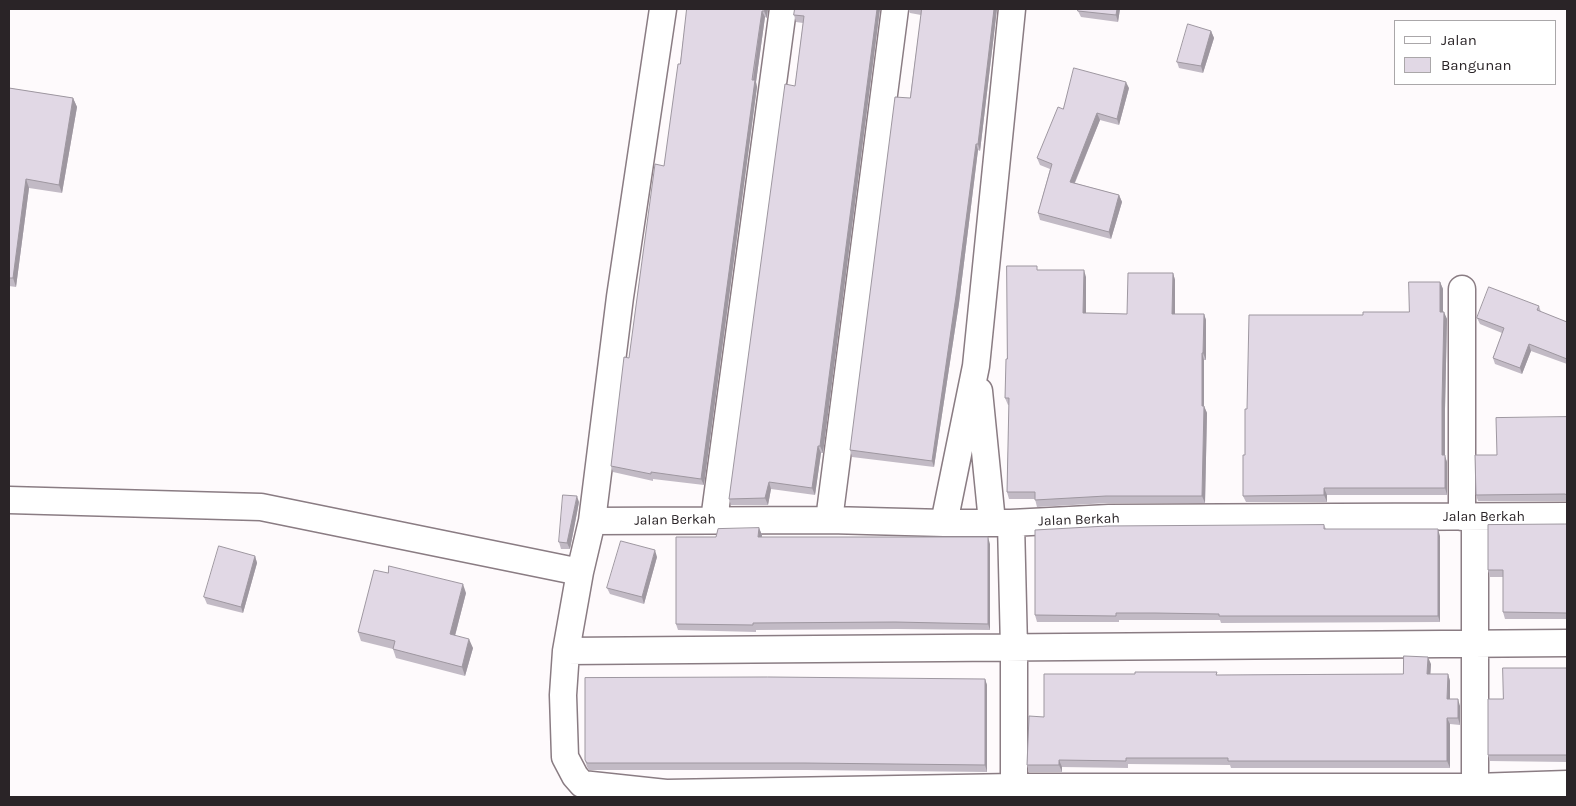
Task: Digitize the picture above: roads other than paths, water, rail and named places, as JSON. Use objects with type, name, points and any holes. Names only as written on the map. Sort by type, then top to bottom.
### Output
[{"type":"street","points":[[663,9],[622,287],[592,521],[580,572],[566,651],[563,695],[565,757],[575,776],[582,784],[666,795],[1014,787],[1475,786],[1567,784]]},
{"type":"street","points":[[714,520],[783,9]]},
{"type":"street","points":[[829,520],[894,9]]},
{"type":"street","points":[[944,523],[976,366],[1012,9]]},
{"type":"street","points":[[1462,288],[1468,517],[1476,643],[1475,786]]},
{"type":"street","points":[[976,366],[1001,522],[1014,648],[1014,787]]},
{"type":"street","points":[[9,500],[261,507],[580,572]]},
{"type":"street","name":"Jalan Berkah","points":[[592,521],[829,520],[944,523],[1109,518],[1567,516]]},
{"type":"street","points":[[566,651],[1567,643]]}]
